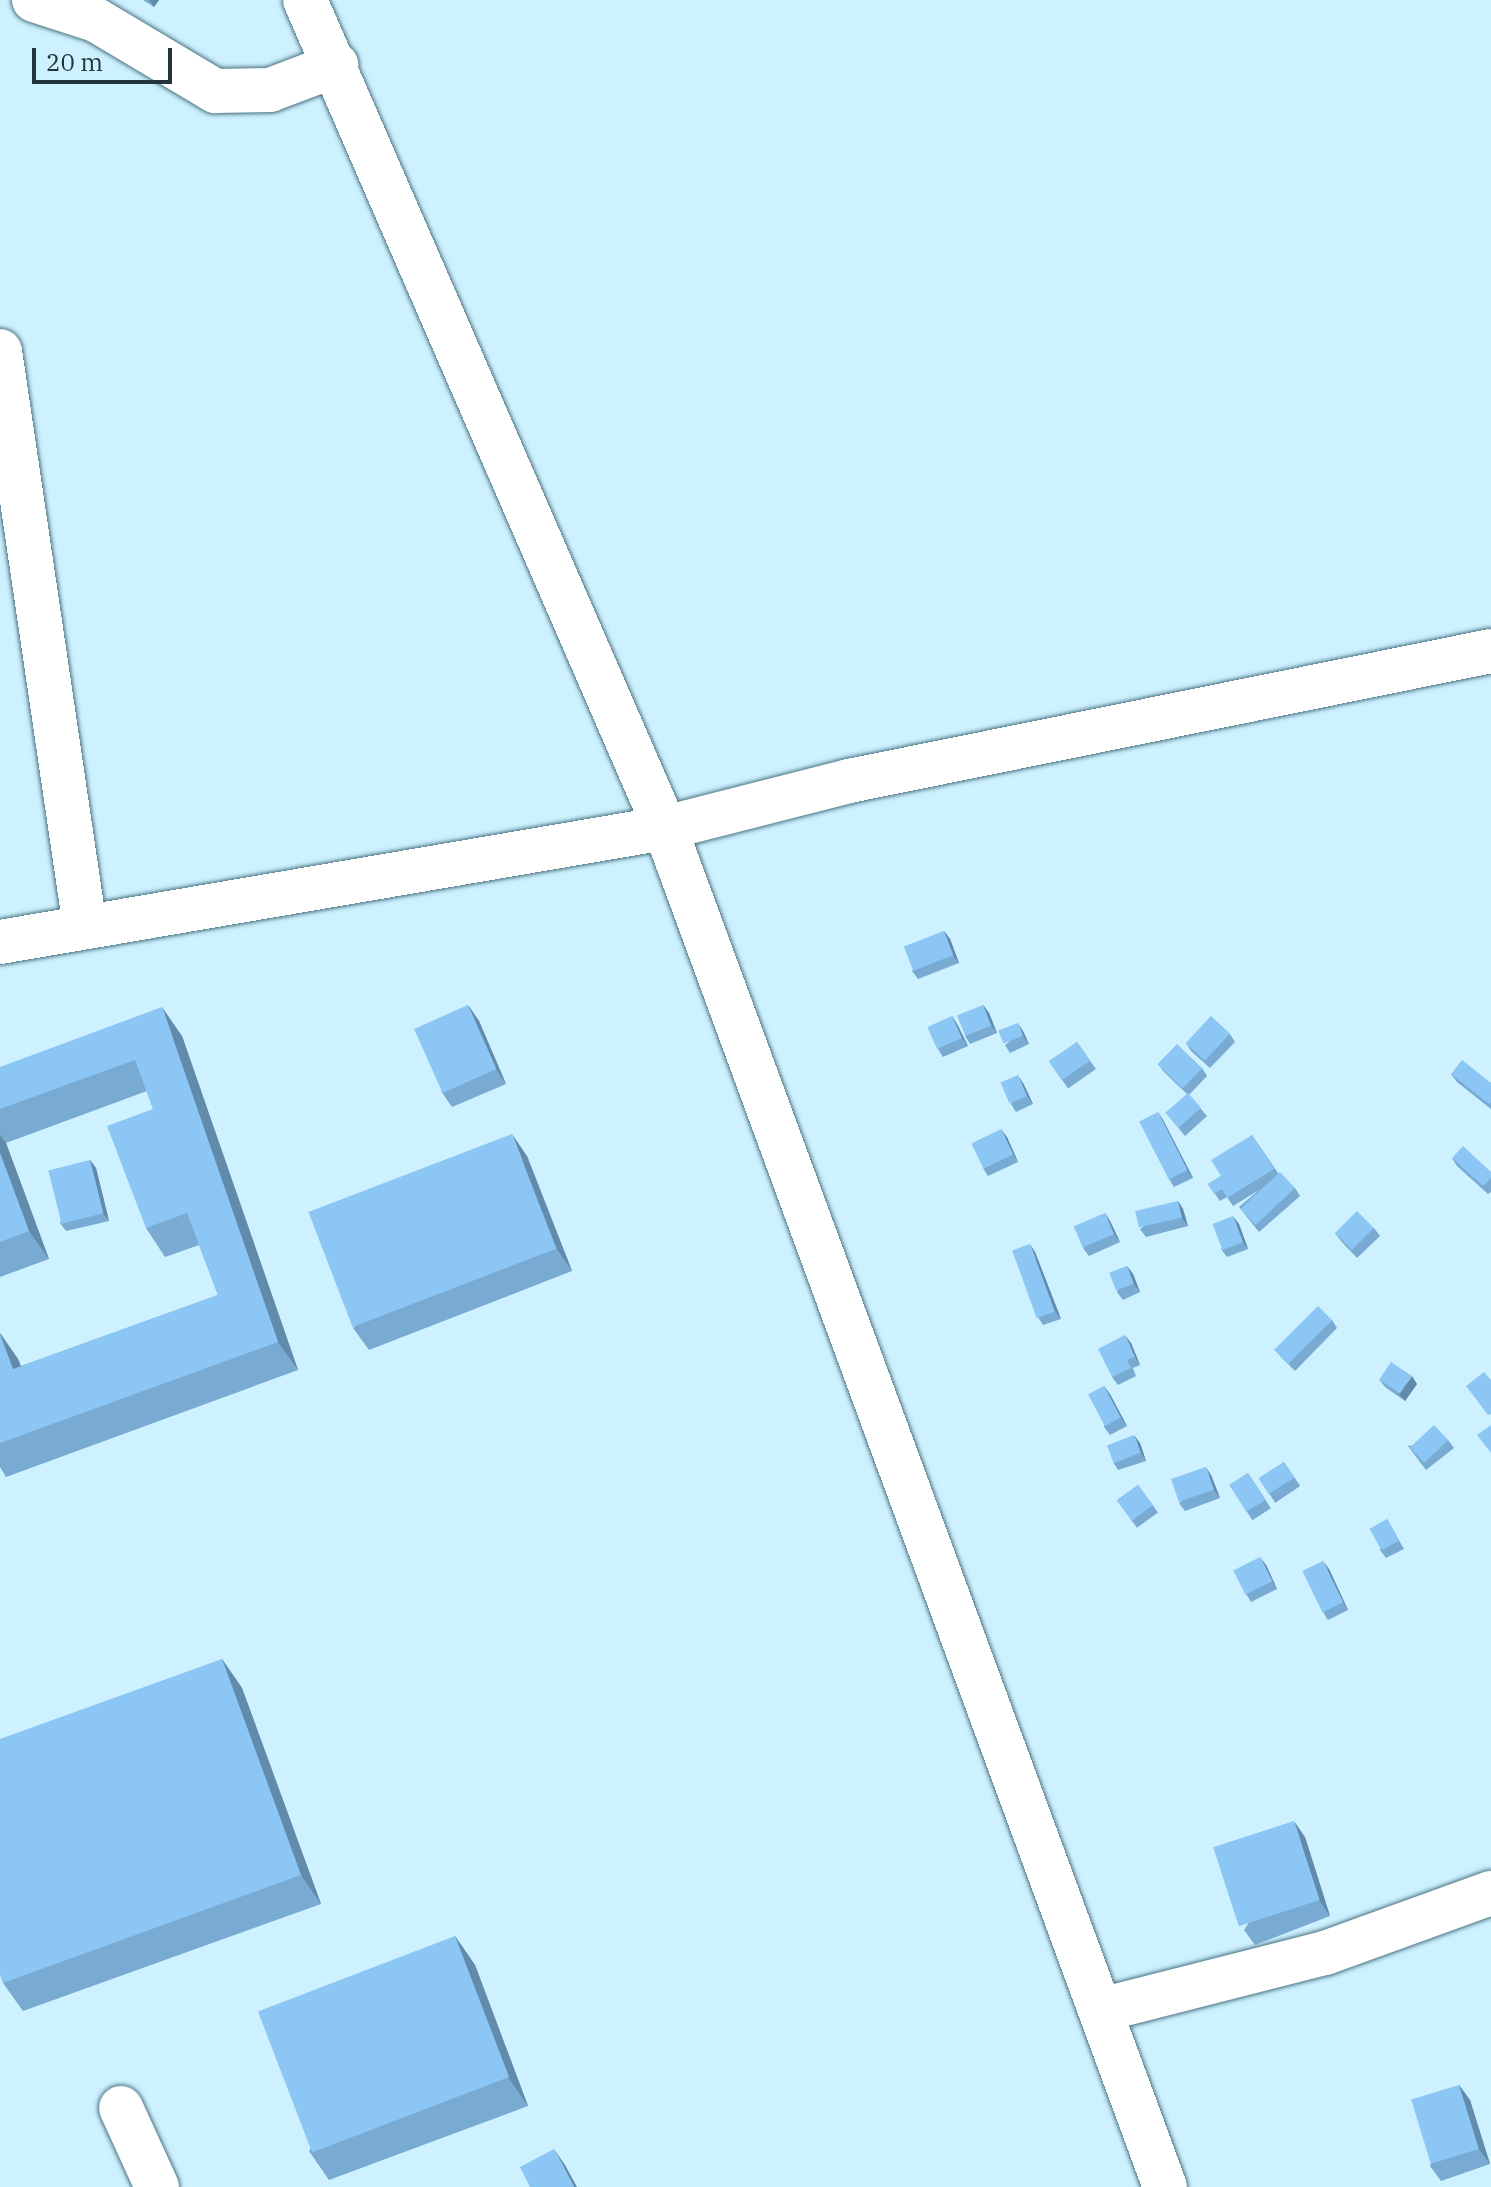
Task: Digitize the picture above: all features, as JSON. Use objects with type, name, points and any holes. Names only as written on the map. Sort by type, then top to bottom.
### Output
[{"type":"street","points":[[34,0],[96,20],[215,91],[270,90],[336,65]]},
{"type":"street","points":[[305,0],[336,65],[665,828],[1165,2187]]},
{"type":"street","points":[[0,351],[85,927]]},
{"type":"street","points":[[0,942],[665,828],[849,781],[1491,651]]},
{"type":"street","points":[[1101,2010],[1325,1953],[1491,1893]]},
{"type":"street","points":[[121,2108],[157,2187]]},
{"type":"building","points":[[944,931],[953,955],[913,971],[904,946]]},
{"type":"building","points":[[468,1005],[496,1069],[443,1093],[414,1029]]},
{"type":"building","points":[[983,1005],[991,1025],[965,1036],[957,1015]]},
{"type":"building","points":[[162,1007],[278,1342],[0,1443],[0,1335],[13,1369],[218,1295],[187,1213],[146,1228],[107,1126],[153,1109],[135,1060],[0,1109],[0,1067]]},
{"type":"building","points":[[952,1016],[962,1038],[937,1049],[927,1027]]},
{"type":"building","points":[[1211,1016],[1230,1034],[1205,1061],[1186,1043]]},
{"type":"building","points":[[1018,1023],[1023,1036],[1003,1044],[998,1031]]},
{"type":"building","points":[[1077,1042],[1090,1061],[1062,1080],[1049,1061]]},
{"type":"building","points":[[1177,1044],[1202,1068],[1183,1088],[1158,1064]]},
{"type":"building","points":[[1462,1060],[1491,1083],[1489,1104],[1451,1074]]},
{"type":"building","points":[[1018,1075],[1027,1096],[1009,1104],[1001,1082]]},
{"type":"building","points":[[1188,1093],[1201,1108],[1178,1128],[1165,1113]]},
{"type":"building","points":[[1158,1112],[1188,1170],[1169,1179],[1139,1122]]},
{"type":"building","points":[[1001,1129],[1013,1154],[984,1169],[971,1143]]},
{"type":"building","points":[[512,1134],[556,1249],[353,1327],[308,1212]]},
{"type":"building","points":[[1252,1135],[1274,1169],[1227,1198],[1222,1189],[1214,1194],[1208,1184],[1221,1176],[1211,1160]]},
{"type":"building","points":[[1463,1146],[1491,1172],[1491,1178],[1483,1186],[1452,1158]]},
{"type":"building","points":[[0,1153],[29,1231],[0,1242]]},
{"type":"building","points":[[90,1160],[103,1213],[62,1224],[48,1170]]},
{"type":"building","points":[[1280,1172],[1295,1188],[1256,1225],[1241,1209]]},
{"type":"building","points":[[1178,1201],[1182,1218],[1139,1227],[1135,1211]]},
{"type":"building","points":[[1357,1211],[1374,1228],[1352,1250],[1335,1233]]},
{"type":"building","points":[[1105,1213],[1114,1234],[1083,1247],[1074,1226]]},
{"type":"building","points":[[1233,1216],[1243,1242],[1222,1250],[1212,1224]]},
{"type":"building","points":[[1030,1244],[1055,1312],[1037,1318],[1012,1250]]},
{"type":"building","points":[[1127,1266],[1134,1284],[1116,1291],[1109,1273]]},
{"type":"building","points":[[1318,1306],[1332,1320],[1288,1364],[1274,1350]]},
{"type":"building","points":[[1125,1335],[1135,1357],[1127,1360],[1131,1368],[1112,1377],[1098,1349]]},
{"type":"building","points":[[1391,1362],[1412,1376],[1400,1393],[1379,1379]]},
{"type":"building","points":[[1484,1372],[1491,1380],[1491,1414],[1488,1415],[1466,1386]]},
{"type":"building","points":[[1104,1386],[1121,1418],[1105,1426],[1088,1394]]},
{"type":"building","points":[[1434,1425],[1448,1440],[1424,1463],[1410,1448]]},
{"type":"building","points":[[1491,1425],[1491,1453],[1477,1435]]},
{"type":"building","points":[[1134,1435],[1141,1453],[1114,1463],[1107,1445]]},
{"type":"building","points":[[1284,1462],[1294,1478],[1269,1494],[1259,1478]]},
{"type":"building","points":[[1206,1467],[1214,1490],[1179,1502],[1171,1479]]},
{"type":"building","points":[[1248,1473],[1265,1500],[1246,1512],[1229,1485]]},
{"type":"building","points":[[1138,1485],[1153,1505],[1132,1521],[1117,1501]]},
{"type":"building","points":[[1387,1519],[1399,1541],[1382,1551],[1370,1529]]},
{"type":"building","points":[[1260,1557],[1272,1581],[1246,1595],[1233,1571]]},
{"type":"building","points":[[1323,1561],[1343,1602],[1322,1612],[1302,1571]]},
{"type":"building","points":[[222,1659],[301,1875],[3,1983],[0,1975],[0,1739]]},
{"type":"building","points":[[1294,1821],[1320,1900],[1239,1926],[1213,1847]]},
{"type":"building","points":[[455,1936],[509,2077],[312,2153],[258,2012]]},
{"type":"building","points":[[1459,2085],[1479,2149],[1431,2164],[1411,2100]]},
{"type":"building","points":[[554,2149],[574,2187],[530,2187],[520,2167]]}]
